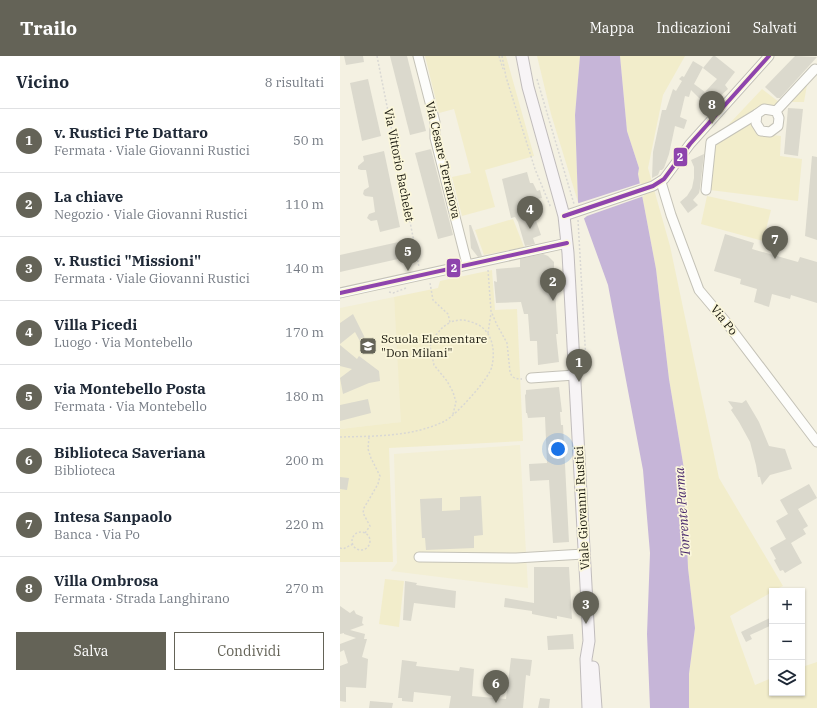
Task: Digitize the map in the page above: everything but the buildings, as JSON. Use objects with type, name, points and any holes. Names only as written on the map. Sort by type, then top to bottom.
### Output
[{"type":"main road","name":"Viale Giovanni Rustici","points":[[522,56],[528,87],[564,216],[567,243],[588,641],[586,659],[588,708]]},
{"type":"main road","name":"Viale Giovanni Rustici","points":[[588,641],[593,661],[596,708]]},
{"type":"street","name":"Via Cesare Terranova","points":[[418,56],[435,122],[435,138],[467,264]]},
{"type":"street","points":[[564,216],[657,184],[690,144],[769,56]]},
{"type":"street","points":[[776,111],[815,69]]},
{"type":"street","points":[[706,190],[711,142],[764,110],[776,111]]},
{"type":"street","points":[[757,114],[756,123],[760,131],[770,132],[778,126],[779,118],[776,111]]},
{"type":"street","name":"Via Po","points":[[657,184],[671,214],[699,290],[726,322],[817,442]]},
{"type":"street","points":[[340,293],[425,277],[467,264],[567,243]]},
{"type":"street","points":[[531,378],[575,375]]},
{"type":"street","points":[[419,557],[516,558],[584,554]]},
{"type":"path","name":"Via Vittorio Bachelet","points":[[377,56],[425,277],[433,300],[448,314],[450,322]]},
{"type":"path","points":[[500,56],[535,169],[551,208],[573,201]]},
{"type":"path","points":[[537,79],[577,212],[579,224],[577,229],[586,362],[584,368]]},
{"type":"path","points":[[488,266],[491,311],[488,333]]},
{"type":"path","points":[[491,311],[497,325],[508,343],[511,376],[515,379],[531,378]]},
{"type":"path","points":[[340,437],[416,432],[447,420],[465,403],[482,384],[492,367],[494,348],[488,333],[478,323],[463,320],[450,322],[443,327],[436,335],[430,346],[434,365],[447,381],[453,392],[456,402],[453,414]]},
{"type":"path","points":[[365,533],[370,526],[363,513],[364,508],[378,484],[380,476],[368,449],[369,436]]},
{"type":"path","points":[[356,533],[365,533],[370,540],[368,548],[359,550],[354,547],[352,538],[356,533]]},
{"type":"path","points":[[340,548],[343,549],[353,544]]},
{"type":"shaded area","points":[[425,56],[506,56],[534,156],[485,170],[495,207],[462,216],[452,177],[471,173],[454,109],[439,113]]},
{"type":"shaded area","points":[[537,56],[580,56],[575,115],[578,202],[551,114]]},
{"type":"shaded area","points":[[620,56],[685,56],[663,95],[648,168],[670,246],[719,478],[783,586],[779,588],[769,588],[769,594],[730,616],[755,685],[769,679],[769,696],[805,696],[805,666],[817,662],[817,708],[689,708],[689,674],[695,628],[688,568],[684,469],[669,379],[656,269],[638,174],[639,168],[627,131]]},
{"type":"shaded area","points":[[808,79],[804,102],[787,102],[784,110],[760,107],[752,118],[756,133],[781,136],[780,156],[802,159],[798,201],[710,190],[715,139],[762,89],[779,102]]},
{"type":"shaded area","points":[[707,196],[771,210],[763,241],[701,224]]},
{"type":"shaded area","points":[[513,219],[524,247],[484,255],[475,230]]},
{"type":"shaded area","points":[[492,270],[495,310],[517,309],[523,441],[389,448],[393,562],[340,562],[340,429],[401,422],[394,297],[438,288],[440,281]]},
{"type":"shaded area","name":"Scuola Elementare \"Don Milani\"","points":[[394,297],[402,422],[340,429],[340,308]]},
{"type":"shaded area","points":[[520,445],[528,588],[391,571],[397,563],[394,454]]},
{"type":"shaded area","points":[[385,579],[404,581],[399,627],[379,624]]},
{"type":"water","name":"Torrente Parma","points":[[580,56],[620,56],[627,131],[639,168],[638,174],[656,269],[669,379],[684,469],[688,568],[695,628],[689,674],[689,708],[650,708],[647,634],[650,553],[643,470],[608,285],[578,202],[575,115]]},
{"type":"pier","points":[[641,183],[644,196],[587,216],[582,220],[576,204]]},
{"type":"transit line","name":"2","points":[[564,216],[653,186],[664,179],[690,144],[769,56]]},
{"type":"transit line","name":"2","points":[[340,293],[567,243]]},
{"type":"place","name":"Villa Ombrosa","points":[[712,124]]},
{"type":"place","name":"Villa Picedi","points":[[530,229]]},
{"type":"place","name":"Intesa Sanpaolo","points":[[775,259]]},
{"type":"place","name":"via Montebello Posta","points":[[408,271]]},
{"type":"place","name":"La chiave","points":[[553,301]]},
{"type":"place","name":"Scuola Elementare \"Don Milani\"","points":[[368,346]]},
{"type":"place","name":"v. Rustici Pte Dattaro","points":[[579,382]]},
{"type":"place","name":"v. Rustici \"Missioni\"","points":[[586,624]]},
{"type":"place","name":"Biblioteca Saveriana","points":[[496,703]]}]
